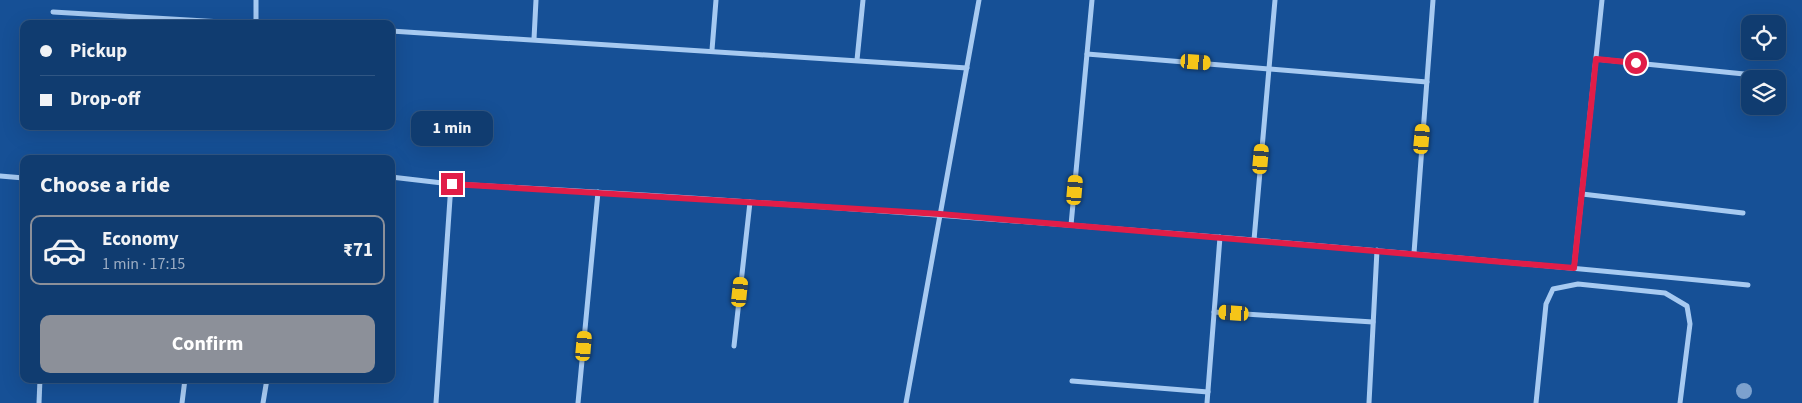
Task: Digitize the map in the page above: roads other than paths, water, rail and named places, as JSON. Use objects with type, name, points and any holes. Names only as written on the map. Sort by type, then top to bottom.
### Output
[{"type":"street","points":[[256,0],[256,20]]},
{"type":"street","points":[[534,39],[536,0]]},
{"type":"street","points":[[712,50],[716,0]]},
{"type":"street","points":[[856,60],[863,0]]},
{"type":"street","points":[[906,403],[979,0]]},
{"type":"street","points":[[1071,225],[1092,0]]},
{"type":"street","points":[[1254,240],[1274,0]]},
{"type":"street","points":[[1414,253],[1433,0]]},
{"type":"street","points":[[1574,268],[1602,0]]},
{"type":"street","points":[[53,12],[188,20]]},
{"type":"street","points":[[395,31],[712,50],[966,68]]},
{"type":"street","points":[[1087,54],[1427,82]]},
{"type":"street","points":[[1596,59],[1741,74]]},
{"type":"street","points":[[0,176],[20,178]]},
{"type":"street","points":[[395,177],[452,184],[940,214],[1414,253],[1748,284]]},
{"type":"street","points":[[436,403],[452,184]]},
{"type":"street","points":[[578,403],[598,192]]},
{"type":"street","points":[[1582,194],[1743,212]]},
{"type":"street","points":[[734,346],[750,202]]},
{"type":"street","points":[[1207,403],[1220,238]]},
{"type":"street","points":[[1369,403],[1377,250]]},
{"type":"street","points":[[1536,403],[1546,304],[1553,289],[1578,284],[1664,293],[1687,306],[1690,324],[1680,403]]},
{"type":"street","points":[[1214,312],[1373,322]]},
{"type":"street","points":[[1072,381],[1208,392]]},
{"type":"street","points":[[39,403],[40,383]]},
{"type":"street","points":[[182,403],[184,383]]},
{"type":"street","points":[[263,403],[266,383]]}]
